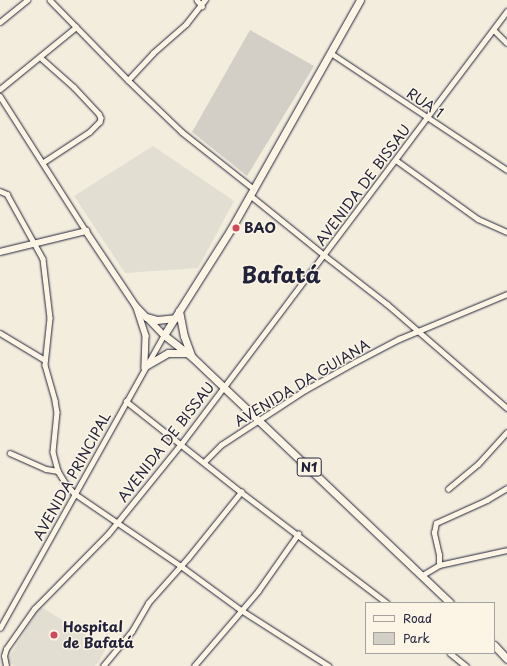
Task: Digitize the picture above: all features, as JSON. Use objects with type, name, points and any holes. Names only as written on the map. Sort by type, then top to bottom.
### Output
[{"type":"main road","points":[[164,335],[219,250],[360,0]]},
{"type":"main road","points":[[146,367],[168,353],[189,356],[179,311]]},
{"type":"main road","points":[[146,317],[157,320],[175,318]]},
{"type":"main road","name":"N1","points":[[164,335],[189,356],[449,602]]},
{"type":"main road","points":[[495,646],[507,659]]},
{"type":"street","points":[[0,22],[27,0]]},
{"type":"street","points":[[50,0],[128,80],[182,132],[324,255],[387,304],[507,408]]},
{"type":"street","points":[[197,0],[202,6]]},
{"type":"street","points":[[128,80],[153,53],[186,24],[202,6],[205,0]]},
{"type":"street","name":"AVENIDA DE BISSAU","points":[[6,666],[4,656],[6,649],[34,609],[74,570],[117,522],[180,444],[428,118],[507,11]]},
{"type":"street","points":[[0,89],[76,27]]},
{"type":"street","points":[[494,30],[507,43]]},
{"type":"street","name":"RUA 1","points":[[331,53],[507,170]]},
{"type":"street","points":[[40,57],[74,87],[101,118],[100,122],[90,132],[43,163]]},
{"type":"street","points":[[0,96],[136,306],[164,335]]},
{"type":"street","points":[[396,160],[478,219],[507,232]]},
{"type":"street","points":[[0,191],[7,194],[36,243],[43,259],[49,302],[49,332],[44,360],[55,400],[57,423],[53,452],[58,471],[74,493],[181,566],[241,610],[329,666]]},
{"type":"street","points":[[0,252],[86,231]]},
{"type":"street","name":"AVENIDA DA GUIANA","points":[[204,462],[221,444],[259,422],[305,390],[374,352],[418,331],[507,294]]},
{"type":"street","points":[[136,306],[146,336],[146,367]]},
{"type":"street","points":[[0,333],[44,360]]},
{"type":"street","name":"AVENIDA PRINCIPAL","points":[[0,628],[74,493],[164,335]]},
{"type":"street","points":[[126,401],[386,602]]},
{"type":"street","points":[[448,489],[478,464],[507,432]]},
{"type":"street","points":[[10,453],[46,469],[58,471]]},
{"type":"street","points":[[438,565],[439,555],[434,533],[436,523],[441,519],[487,500],[507,488]]},
{"type":"street","points":[[103,666],[132,630],[148,603],[181,566],[242,492]]},
{"type":"street","points":[[194,666],[258,591],[298,534]]},
{"type":"street","points":[[421,576],[438,565],[507,550]]},
{"type":"street","points":[[451,654],[466,666]]},
{"type":"shaded area","points":[[153,146],[234,201],[198,268],[125,273],[74,196]]},
{"type":"shaded area","name":"Hospital de Bafatá","points":[[40,606],[106,648],[98,663],[94,666],[15,666],[7,661]]},
{"type":"green space","points":[[250,30],[314,66],[247,176],[192,132]]},
{"type":"place","name":"BAO","points":[[236,228]]},
{"type":"place","name":"Hospital de Bafatá","points":[[54,635]]},
{"type":"district","name":"Bafatá","points":[[281,274]]}]
